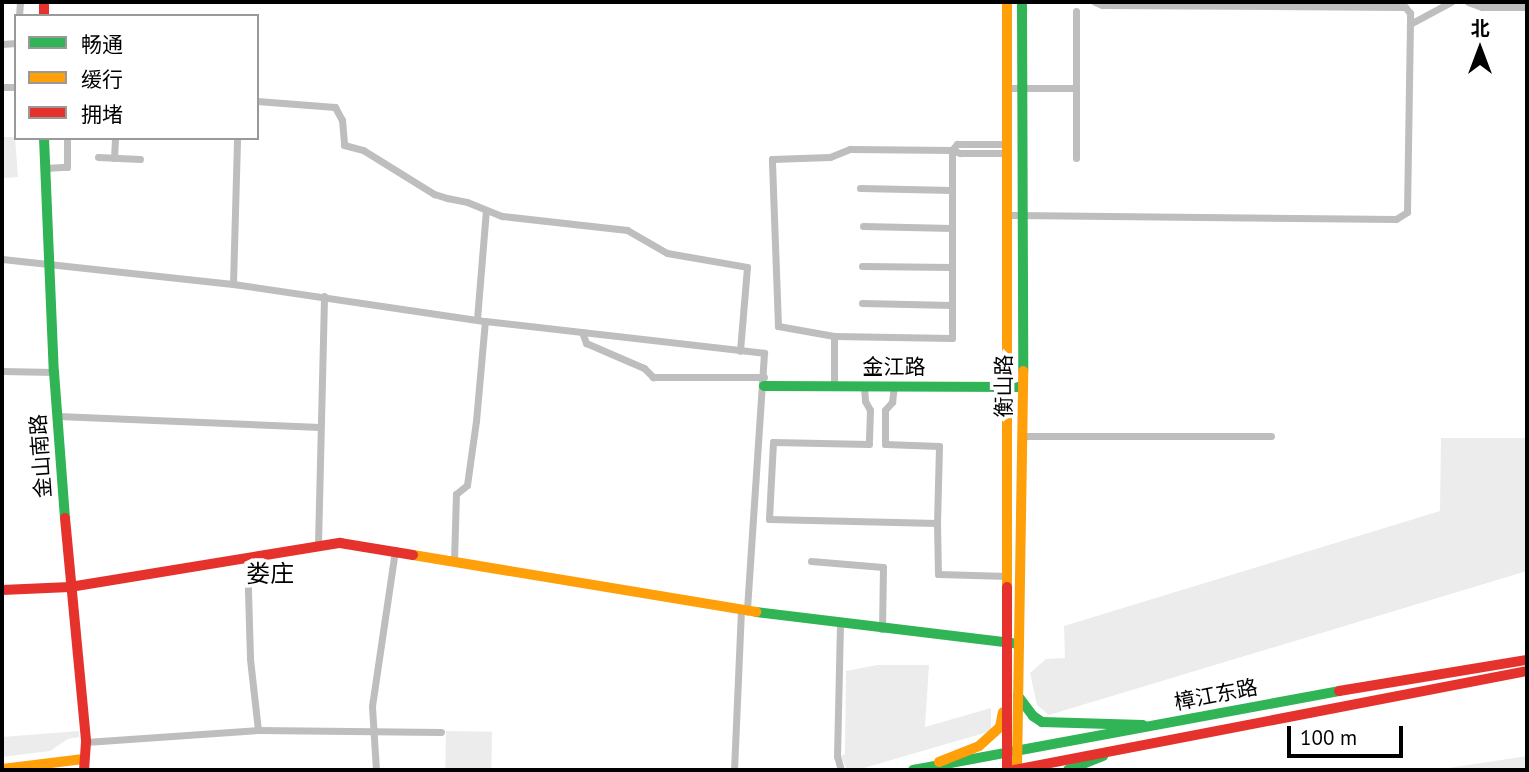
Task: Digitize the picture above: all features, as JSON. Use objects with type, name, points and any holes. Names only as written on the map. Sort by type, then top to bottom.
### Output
[{"type":"street","name":"衡山路","points":[[1007,2],[1007,645],[1013,696]]},
{"type":"street","name":"衡山路","points":[[1016,770],[1013,753],[1013,696],[1019,644],[1023,436],[1022,2]]},
{"type":"street","points":[[1008,215],[1396,219],[1408,212],[1410,13],[1405,7],[1102,5],[1095,2]]},
{"type":"street","points":[[1410,24],[1451,2]]},
{"type":"street","points":[[1468,2],[1482,7],[1527,7]]},
{"type":"street","points":[[1076,11],[1076,158]]},
{"type":"street","points":[[1008,88],[1076,88]]},
{"type":"street","points":[[259,101],[335,107],[342,120],[344,145],[363,150],[434,194],[502,216],[627,229],[667,253],[747,267],[740,351]]},
{"type":"street","name":"金山南路","points":[[44,140],[54,372],[70,587],[86,742],[83,765]]},
{"type":"street","points":[[45,168],[67,167],[67,140]]},
{"type":"street","points":[[114,158],[115,140]]},
{"type":"street","points":[[233,284],[237,140]]},
{"type":"street","points":[[952,150],[850,149],[830,157],[772,159],[778,326],[834,336],[952,338],[952,150],[957,144],[1008,148]]},
{"type":"street","points":[[98,158],[140,159]]},
{"type":"street","points":[[860,188],[952,190]]},
{"type":"street","points":[[454,561],[456,494],[467,485],[477,421],[486,210]]},
{"type":"street","points":[[863,226],[952,228]]},
{"type":"street","points":[[2,259],[233,284],[481,320],[764,353],[734,770]]},
{"type":"street","points":[[862,266],[952,267]]},
{"type":"street","points":[[318,544],[324,296]]},
{"type":"street","points":[[862,303],[952,305]]},
{"type":"street","points":[[582,332],[586,343],[644,368],[653,377],[764,381]]},
{"type":"street","points":[[834,336],[834,386]]},
{"type":"street","points":[[2,371],[54,372]]},
{"type":"street","name":"金江路","points":[[764,381],[834,386],[1023,387]]},
{"type":"street","points":[[864,386],[870,410],[869,444]]},
{"type":"street","points":[[885,444],[886,410],[892,402],[894,386]]},
{"type":"street","points":[[58,416],[320,427]]},
{"type":"street","points":[[1023,436],[1271,436]]},
{"type":"street","points":[[937,523],[769,519],[774,442],[939,446],[938,574],[1008,576]]},
{"type":"street","points":[[2,590],[70,587],[318,544],[340,543],[744,610],[1007,645],[1019,644]]},
{"type":"street","points":[[376,770],[372,706],[395,550]]},
{"type":"street","points":[[247,557],[250,659],[258,730]]},
{"type":"street","points":[[811,561],[883,566],[882,629]]},
{"type":"street","points":[[840,624],[836,756],[841,770]]},
{"type":"street","name":"樟江东路","points":[[913,770],[1374,685],[1527,660]]},
{"type":"street","name":"樟江东路","points":[[1016,770],[1374,698],[1527,671]]},
{"type":"street","points":[[926,768],[979,746],[994,734],[1000,727],[1013,696],[1042,722],[1113,722],[1154,726]]},
{"type":"street","points":[[86,742],[258,730],[441,732]]},
{"type":"street","name":"衡山路","points":[[1007,770],[1013,753]]},
{"type":"street","points":[[1068,770],[1111,753]]},
{"type":"street","points":[[2,769],[83,765]]},
{"type":"shaded area","points":[[2,137],[14,137],[18,177],[3,178],[3,190]]},
{"type":"shaded area","points":[[1441,438],[1527,438],[1527,571],[1049,715],[1037,705],[1030,673],[1046,659],[1065,658],[1064,626],[1440,511]]},
{"type":"shaded area","points":[[877,665],[929,665],[925,727],[991,708],[991,731],[857,770],[847,770],[841,756],[845,754],[846,671]]},
{"type":"shaded area","points":[[79,731],[79,737],[68,739],[50,751],[2,757],[2,737]]},
{"type":"shaded area","points":[[446,731],[492,732],[491,770],[445,770]]},
{"type":"shaded area","points":[[1527,756],[1527,769],[1435,770]]},
{"type":"traffic: fast","points":[[1022,2],[1023,371]]},
{"type":"traffic: fast","points":[[44,140],[54,372],[65,518]]},
{"type":"traffic: fast","points":[[764,386],[1023,387]]},
{"type":"traffic: fast","points":[[756,612],[1019,644]]},
{"type":"traffic: fast","points":[[913,770],[1339,691]]},
{"type":"traffic: fast","points":[[1018,696],[1033,716],[1042,722],[1143,725]]},
{"type":"traffic: fast","points":[[1068,770],[1103,756]]},
{"type":"traffic: slow","points":[[1007,2],[1007,587]]},
{"type":"traffic: slow","points":[[1017,770],[1023,371]]},
{"type":"traffic: slow","points":[[413,555],[756,612]]},
{"type":"traffic: slow","points":[[939,762],[979,746],[1000,727],[1003,712]]},
{"type":"traffic: slow","points":[[2,769],[83,759]]},
{"type":"traffic: jam","points":[[44,2],[44,14]]},
{"type":"traffic: jam","points":[[65,518],[86,742],[84,770]]},
{"type":"traffic: jam","points":[[2,590],[70,587],[340,543],[413,555]]},
{"type":"traffic: jam","points":[[1007,587],[1007,770]]},
{"type":"traffic: jam","points":[[1339,691],[1527,660]]},
{"type":"traffic: jam","points":[[1014,770],[1527,671]]},
{"type":"district","name":"娄庄","points":[[270,574]]}]
